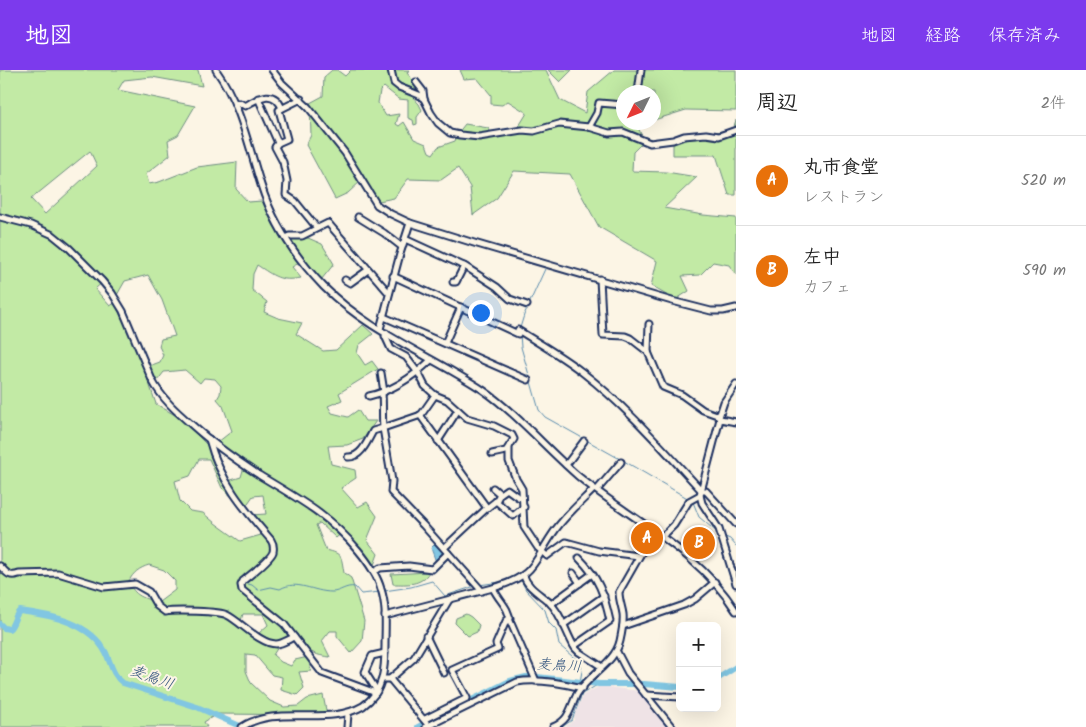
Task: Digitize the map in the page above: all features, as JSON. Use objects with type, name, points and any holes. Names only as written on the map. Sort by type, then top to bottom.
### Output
[{"type":"street","points":[[216,70],[235,104],[244,125],[266,201],[286,238],[308,270],[324,287],[356,314],[491,397],[595,489],[694,561],[715,582],[736,611]]},
{"type":"street","points":[[272,70],[282,83],[301,99],[345,153],[378,205],[391,214],[474,243],[711,310],[723,311],[736,308]]},
{"type":"street","points":[[391,70],[394,83],[398,87],[419,95],[424,99]]},
{"type":"street","points":[[639,85],[641,70]]},
{"type":"street","points":[[416,82],[423,91],[424,99],[431,114],[438,123],[450,133],[460,135],[479,137],[522,130],[534,131],[559,124],[589,127],[609,133],[627,133],[650,143],[673,140],[684,136],[706,134],[719,136],[736,130]]},
{"type":"street","points":[[235,104],[240,103],[245,106],[258,98],[266,96],[274,98],[282,108]]},
{"type":"street","points":[[258,98],[278,143]]},
{"type":"street","points":[[301,99],[279,110],[287,139],[275,146],[283,162],[286,195],[295,201],[317,228]]},
{"type":"street","points":[[589,127],[597,113],[599,103],[616,104]]},
{"type":"street","points":[[0,217],[30,225],[53,235],[69,248],[112,293],[123,311],[148,372],[159,392],[173,408],[209,439],[252,470],[326,517],[343,533],[374,572],[382,593],[385,616],[383,679],[376,692],[362,707],[348,714],[327,718],[267,719],[252,722],[242,727]]},
{"type":"street","points":[[358,217],[384,233],[402,248]]},
{"type":"street","points":[[380,329],[393,276],[410,222]]},
{"type":"street","points":[[286,238],[289,236],[302,236],[328,223],[389,293]]},
{"type":"street","points":[[405,240],[464,266],[510,299],[527,305]]},
{"type":"street","points":[[453,282],[456,282],[464,266]]},
{"type":"street","points":[[345,280],[350,283],[368,270]]},
{"type":"street","points":[[393,276],[518,332],[562,357],[598,386],[655,441],[701,493]]},
{"type":"street","points":[[600,279],[603,335],[625,336],[648,352]]},
{"type":"street","points":[[445,343],[461,307]]},
{"type":"street","points":[[384,317],[528,380]]},
{"type":"street","points":[[649,324],[648,352],[663,387],[682,395],[720,418],[736,422]]},
{"type":"street","points":[[386,333],[385,336],[391,349],[406,357],[418,372],[425,386],[435,395],[448,400],[467,418],[494,426],[512,435],[514,439],[506,451],[492,454]]},
{"type":"street","points":[[369,396],[383,393],[418,372],[431,360]]},
{"type":"street","points":[[381,374],[383,393],[383,410],[381,415],[392,481],[391,492],[482,591]]},
{"type":"street","points":[[736,384],[724,402],[701,493],[702,503],[718,527],[736,584]]},
{"type":"street","points":[[348,458],[354,457],[362,449],[373,431],[420,415],[435,395]]},
{"type":"street","points":[[438,440],[458,410]]},
{"type":"street","points":[[420,415],[487,508]]},
{"type":"street","points":[[209,439],[214,456],[233,495],[271,540],[273,546],[270,556],[243,581],[241,585],[242,590],[284,624],[322,673],[376,692]]},
{"type":"street","points":[[566,465],[584,441]]},
{"type":"street","points":[[509,447],[510,461],[516,479],[522,489],[523,522],[526,532],[545,556],[566,542],[599,551],[639,556]]},
{"type":"street","points":[[385,616],[509,584],[524,576],[542,553],[557,528],[621,462]]},
{"type":"street","points":[[493,488],[500,494]]},
{"type":"street","points":[[444,548],[496,502],[500,494],[507,489],[522,498]]},
{"type":"street","points":[[553,727],[562,723],[568,716],[577,695],[616,652],[623,626],[623,613],[619,592],[639,556],[648,545],[674,525],[691,500],[706,491],[736,521]]},
{"type":"street","points":[[496,502],[513,516],[524,507]]},
{"type":"street","points":[[374,572],[380,568],[409,566],[432,569],[448,553]]},
{"type":"street","points":[[574,646],[610,620],[604,596],[587,566],[579,558]]},
{"type":"street","points":[[0,566],[8,575],[14,576],[19,574],[58,573],[104,587],[135,584],[146,589],[157,606],[166,612],[225,614],[247,630],[273,644],[294,637]]},
{"type":"street","points":[[573,573],[580,583]]},
{"type":"street","points":[[551,604],[592,574]]},
{"type":"street","points":[[524,576],[526,582],[551,604],[579,652],[602,667]]},
{"type":"street","points":[[623,626],[684,605],[695,599],[715,582]]},
{"type":"street","points":[[494,588],[499,599],[509,611],[510,618],[536,681]]},
{"type":"street","points":[[563,625],[604,596]]},
{"type":"street","points":[[383,679],[390,679],[414,658],[449,600]]},
{"type":"street","points":[[425,719],[467,698],[452,670],[498,649],[496,644],[506,621],[510,618]]},
{"type":"street","points":[[426,636],[444,673]]},
{"type":"street","points":[[616,652],[628,673],[672,727]]},
{"type":"street","points":[[376,692],[365,672],[372,656],[385,653]]},
{"type":"street","points":[[390,679],[425,719],[428,726],[521,681],[536,681],[583,688]]},
{"type":"street","points":[[646,695],[676,697]]},
{"type":"street","points":[[346,727],[348,714]]},
{"type":"shaded area","points":[[600,686],[639,691],[668,727],[565,727],[574,720],[583,695]]},
{"type":"green space","points":[[0,70],[198,70],[202,86],[152,77],[124,80],[118,90],[195,106],[178,135],[168,140],[170,155],[146,174],[149,184],[197,167],[237,162],[236,189],[248,202],[262,201],[282,240],[308,238],[322,244],[334,264],[321,280],[304,260],[292,267],[301,278],[294,279],[282,279],[257,265],[253,274],[252,290],[267,302],[264,312],[278,318],[302,323],[296,334],[323,351],[336,350],[363,325],[373,334],[359,345],[357,353],[365,365],[372,361],[378,369],[339,393],[342,400],[328,406],[332,413],[348,417],[358,410],[365,421],[376,421],[363,439],[347,445],[328,446],[331,464],[355,470],[356,478],[341,488],[358,507],[367,502],[377,516],[367,540],[378,554],[374,565],[344,531],[336,538],[320,523],[316,525],[326,550],[336,553],[340,557],[344,573],[351,578],[364,621],[362,641],[351,653],[337,636],[337,631],[330,631],[322,641],[330,657],[318,655],[302,644],[294,634],[280,641],[273,641],[259,633],[268,625],[263,614],[243,614],[239,627],[270,646],[278,647],[273,655],[281,662],[291,666],[295,660],[308,657],[311,671],[299,672],[304,688],[297,695],[281,690],[282,677],[272,675],[255,655],[246,654],[246,671],[251,683],[270,701],[284,707],[298,706],[307,699],[323,695],[327,715],[217,714],[204,722],[207,727],[0,727]],"holes":[[[90,151],[97,166],[45,214],[31,199]],[[148,275],[162,300],[175,336],[161,339],[159,346],[163,355],[160,362],[149,366],[157,381],[164,372],[185,370],[200,383],[204,378],[215,379],[221,386],[217,399],[223,406],[232,431],[218,442],[245,463],[241,477],[228,481],[237,499],[246,506],[253,496],[263,495],[266,514],[251,515],[249,518],[261,535],[240,541],[203,513],[190,511],[180,501],[175,481],[190,476],[199,459],[209,459],[222,488],[234,499],[207,445],[180,418],[156,404],[125,322],[115,303],[110,306],[95,289],[105,280],[117,295],[125,281]],[[149,565],[164,570],[175,581],[175,590],[159,602],[140,596],[133,590],[129,581],[139,569]]]},
{"type":"green space","points":[[332,70],[337,70],[345,76],[351,70],[409,70],[407,73],[420,89],[418,91],[411,90],[410,94],[422,110],[417,117],[417,124],[414,125],[413,120],[408,118],[408,100],[399,99],[384,87],[380,91],[378,103],[386,116],[399,114],[396,124],[399,126],[404,122],[414,139],[426,144],[429,152],[433,154],[438,147],[455,141],[465,124],[488,128],[495,138],[516,131],[527,113],[508,101],[502,105],[491,104],[491,95],[477,78],[464,79],[460,70],[546,70],[560,100],[585,113],[588,92],[614,70],[736,70],[736,111],[686,110],[661,118],[661,85],[616,85],[616,130],[639,130],[644,141],[633,152],[632,171],[666,172],[697,177],[664,208],[703,215],[736,218],[736,275],[729,265],[713,262],[700,275],[682,276],[689,291],[675,300],[651,286],[657,261],[599,227],[570,174],[514,171],[497,198],[473,215],[470,187],[458,168],[441,180],[408,179],[394,198],[379,201],[362,180],[348,193],[335,199],[306,145],[311,135],[310,103],[323,96],[324,77]]},
{"type":"green space","points":[[548,70],[572,70],[560,82]]},
{"type":"green space","points":[[736,120],[736,195],[729,195],[716,155],[673,155],[673,140],[733,129]]},
{"type":"green space","points":[[429,572],[422,580],[408,584],[393,584],[391,574]]},
{"type":"green space","points":[[466,614],[479,625],[477,632],[468,636],[455,623],[456,618]]},
{"type":"water","points":[[436,543],[445,552],[445,555],[436,562],[431,548]]},
{"type":"waterway","points":[[520,328],[545,269]]},
{"type":"waterway","points":[[520,334],[521,347],[539,410],[545,417],[620,459]]},
{"type":"waterway","points":[[624,461],[689,499]]},
{"type":"waterway","points":[[693,502],[699,517],[718,533]]},
{"type":"waterway","points":[[723,536],[730,539],[736,546]]},
{"type":"waterway","points":[[521,580],[526,590],[545,610],[549,623],[556,630],[559,645],[579,662],[582,671],[580,682]]},
{"type":"waterway","points":[[384,591],[411,587],[432,581],[445,596],[475,586]]},
{"type":"waterway","points":[[479,585],[507,581]]},
{"type":"waterway","points":[[248,584],[258,590],[271,587],[280,589],[293,585],[335,592],[352,587],[355,587],[361,594],[380,592]]},
{"type":"waterway","name":"麦鳥川","points":[[0,624],[4,628],[9,629],[20,611],[56,618],[80,627],[99,642],[115,673],[123,683],[197,707],[242,727]]},
{"type":"waterway","name":"麦鳥川","points":[[721,676],[736,667]]},
{"type":"waterway","name":"麦鳥川","points":[[418,727],[510,681],[526,677],[599,684],[644,684],[676,687]]},
{"type":"waterway","points":[[562,727],[572,720],[582,694],[599,684]]},
{"type":"place","name":"丸市食堂","points":[[647,538]]},
{"type":"place","name":"左中","points":[[699,543]]}]
